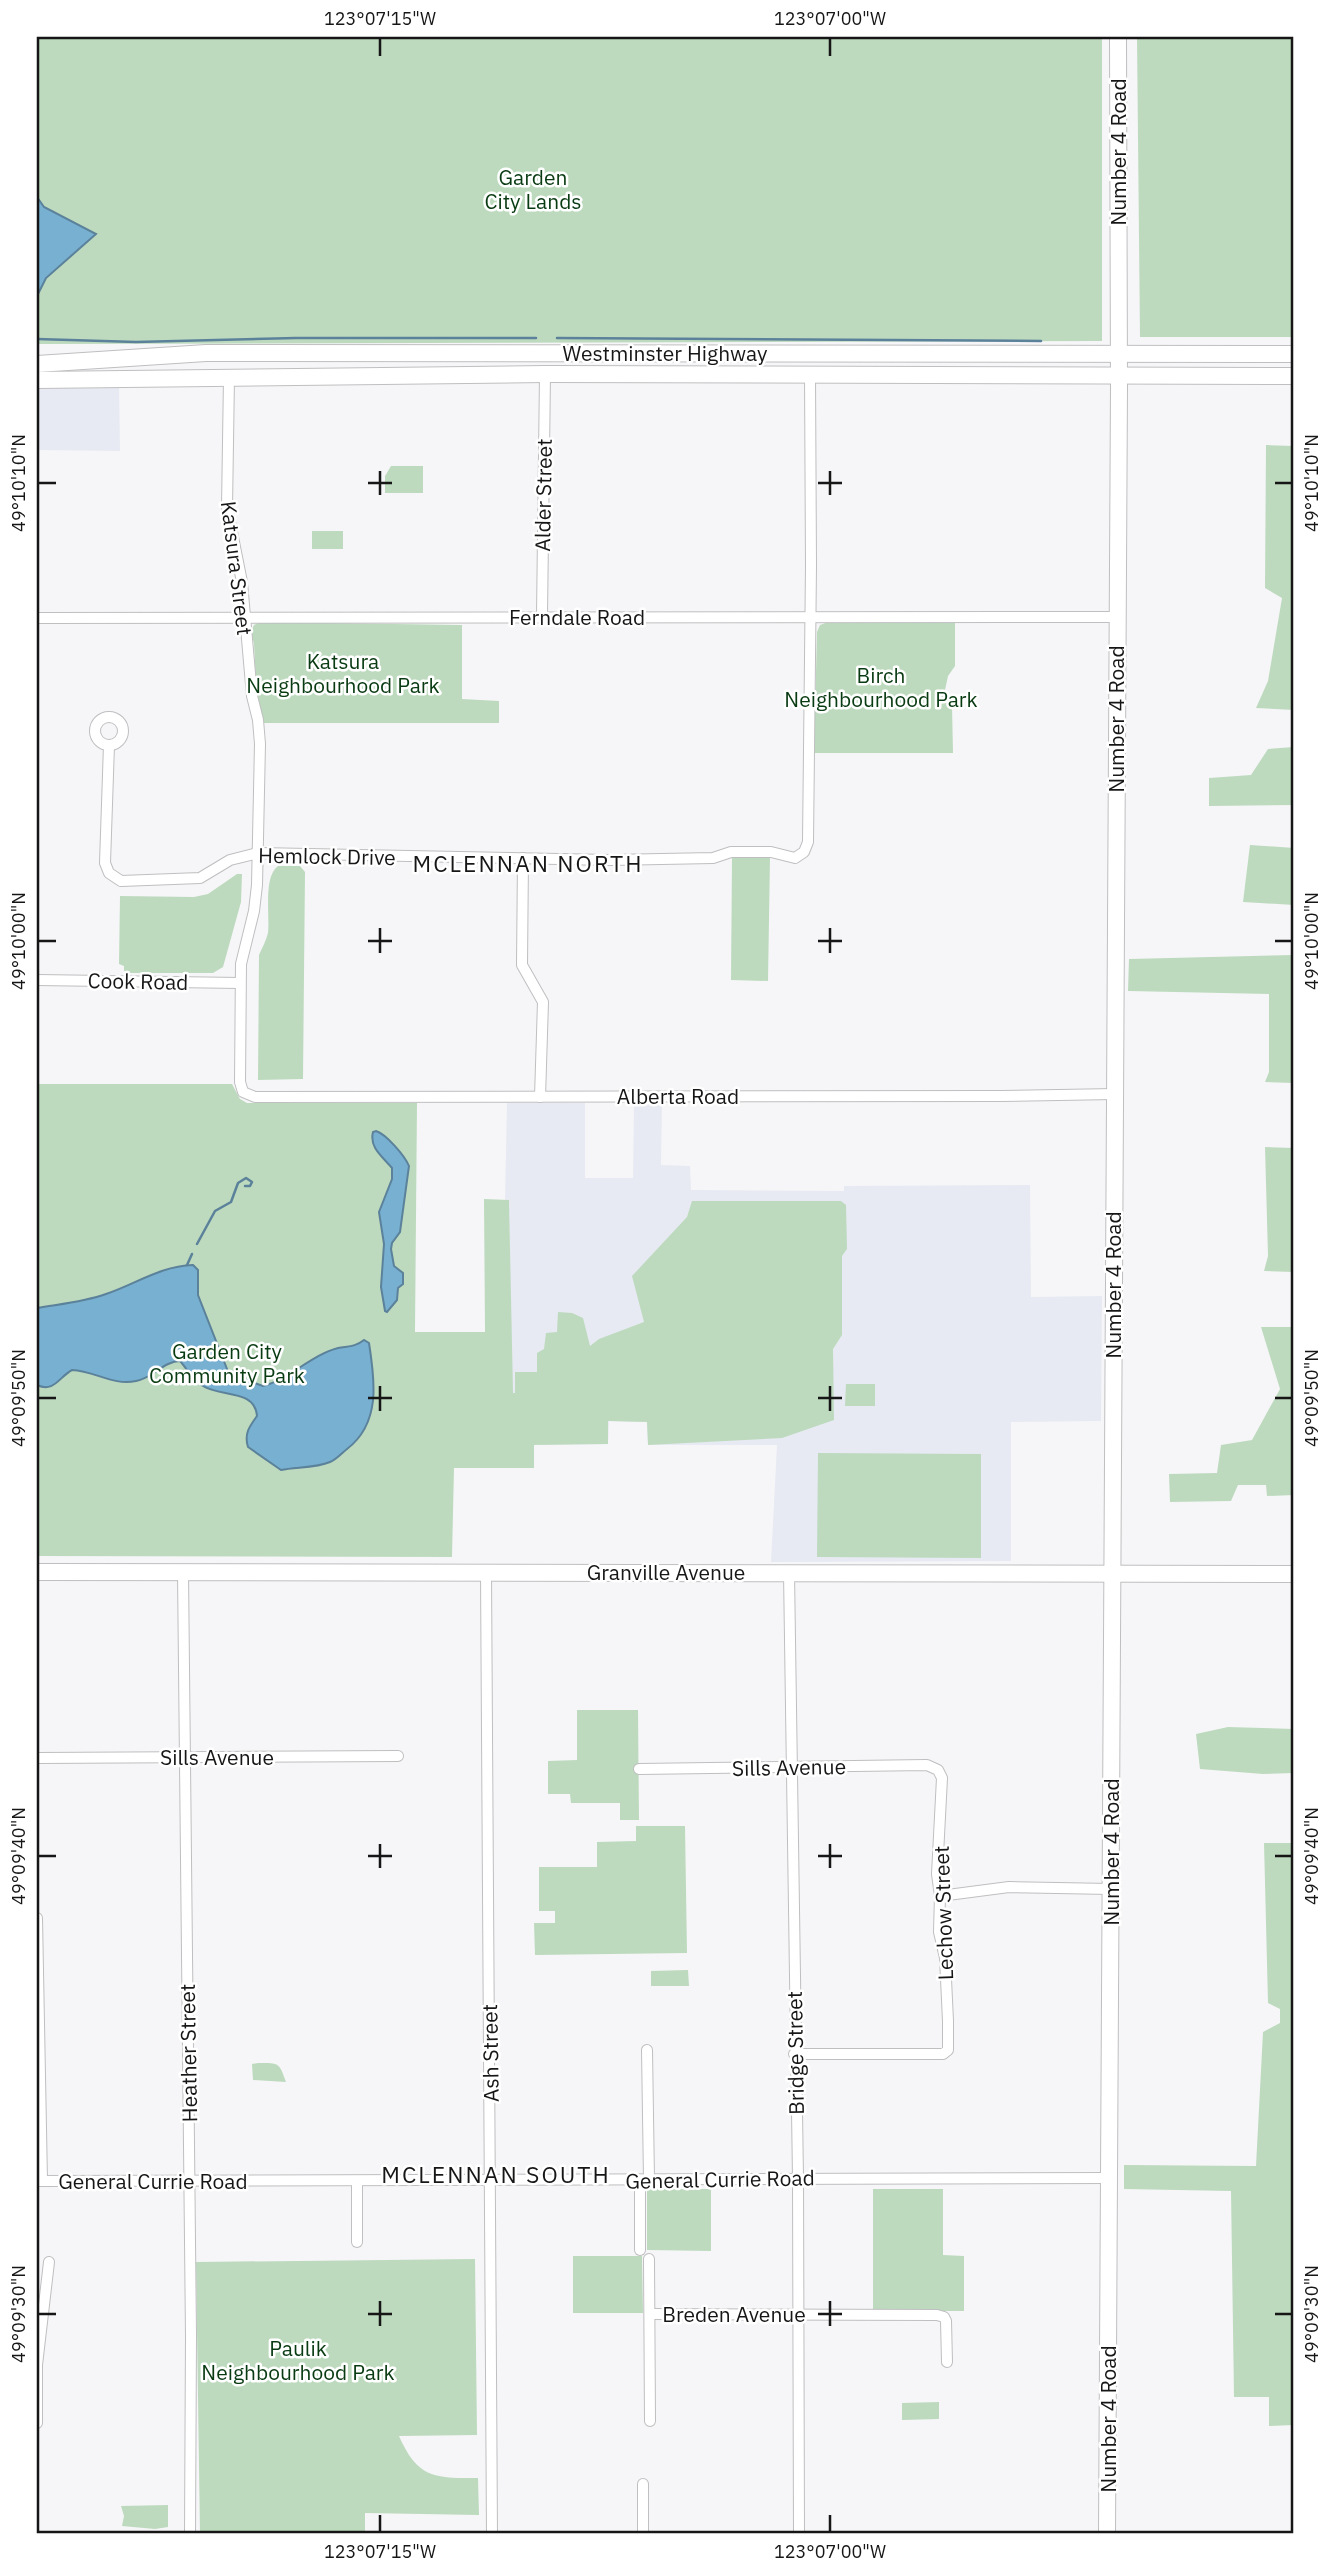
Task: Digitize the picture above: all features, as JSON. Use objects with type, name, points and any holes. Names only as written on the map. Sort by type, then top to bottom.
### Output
[{"type":"main road","name":"Number 4 Road","points":[[1107,2534],[1119,375],[1118,37]]},
{"type":"main road","points":[[545,353],[545,374]]},
{"type":"main road","name":"Westminster Highway","points":[[37,364],[206,354],[1294,354]]},
{"type":"main road","name":"Westminster Highway","points":[[37,380],[545,374],[1294,376]]},
{"type":"main road","name":"Granville Avenue","points":[[37,1572],[1294,1574]]},
{"type":"street","name":"Alder Street","points":[[542,616],[545,374]]},
{"type":"street","points":[[810,374],[811,616]]},
{"type":"street","name":"Katsura Street","points":[[229,377],[227,507],[247,617],[251,696],[258,720],[260,744],[254,911],[243,950],[240,983],[240,1082],[243,1092]]},
{"type":"street","name":"Hemlock Drive","points":[[109,745],[105,863],[109,873],[121,881],[200,878],[230,860],[258,853],[713,858],[731,852],[771,852],[795,858],[804,852],[808,842],[811,616]]},
{"type":"street","name":"Ferndale Road","points":[[37,618],[1117,617]]},
{"type":"street","points":[[523,858],[522,965],[542,1002],[540,1097]]},
{"type":"street","name":"Cook Road","points":[[37,980],[240,983]]},
{"type":"street","name":"Alberta Road","points":[[243,1092],[255,1097],[1115,1094]]},
{"type":"street","name":"Heather Street","points":[[183,1572],[190,2534]]},
{"type":"street","name":"Ash Street","points":[[486,1572],[492,2534]]},
{"type":"street","name":"Bridge Street","points":[[789,1572],[794,2054],[798,2178],[799,2534]]},
{"type":"street","name":"Sills Avenue","points":[[37,1758],[398,1756]]},
{"type":"street","name":"Sills Avenue","points":[[639,1769],[927,1765],[937,1770]]},
{"type":"street","name":"Lechow Street","points":[[794,2054],[943,2054],[948,2050],[945,1958],[939,1932],[940,1896],[937,1874],[942,1778],[937,1770]]},
{"type":"street","points":[[940,1896],[1009,1887],[1111,1889]]},
{"type":"street","points":[[37,1918],[39,2181]]},
{"type":"street","points":[[640,2250],[647,2050]]},
{"type":"street","name":"General Currie Road","points":[[39,2181],[1110,2178]]},
{"type":"street","points":[[357,2182],[357,2242]]},
{"type":"street","points":[[649,2259],[650,2421]]},
{"type":"street","points":[[37,2423],[37,2365],[50,2262]]},
{"type":"street","name":"Breden Avenue","points":[[650,2314],[937,2315],[944,2317],[947,2362]]},
{"type":"street","points":[[643,2484],[643,2534]]},
{"type":"shaded area","points":[[119,383],[120,451],[37,450],[37,389]]},
{"type":"shaded area","points":[[507,1103],[585,1103],[585,1178],[633,1178],[634,1104],[662,1103],[661,1165],[690,1166],[691,1190],[844,1191],[844,1186],[1030,1185],[1031,1297],[1102,1296],[1101,1421],[1011,1422],[1011,1561],[771,1562],[777,1445],[648,1445],[647,1422],[609,1421],[608,1444],[512,1445],[509,1200],[505,1200]]},
{"type":"green space","name":"Garden City Lands","points":[[37,37],[1102,37],[1102,341],[37,344]]},
{"type":"green space","points":[[1137,37],[1294,37],[1294,337],[1140,337]]},
{"type":"green space","points":[[1266,445],[1294,446],[1294,710],[1256,708],[1268,681],[1282,598],[1265,588]]},
{"type":"green space","points":[[391,466],[423,466],[423,493],[385,493],[385,476]]},
{"type":"green space","points":[[312,531],[343,531],[343,549],[312,549]]},
{"type":"green space","name":"Katsura Neighbourhood Park","points":[[260,622],[462,625],[462,699],[499,701],[499,723],[262,723],[251,631],[254,625]]},
{"type":"green space","name":"Birch Neighbourhood Park","points":[[828,622],[955,623],[955,666],[948,676],[945,690],[952,705],[953,753],[814,753],[817,632],[820,625]]},
{"type":"green space","points":[[1294,747],[1294,805],[1209,806],[1209,778],[1251,775],[1268,749]]},
{"type":"green space","points":[[1250,845],[1294,848],[1294,905],[1243,902]]},
{"type":"green space","points":[[732,857],[770,858],[768,981],[731,980]]},
{"type":"green space","points":[[278,866],[300,866],[305,872],[303,1079],[258,1080],[259,955],[268,933],[270,879]]},
{"type":"green space","points":[[237,874],[242,874],[241,902],[223,967],[213,973],[124,973],[124,966],[119,964],[120,896],[194,897],[208,894]]},
{"type":"green space","points":[[1294,955],[1294,1083],[1265,1082],[1269,1072],[1269,994],[1128,991],[1129,959]]},
{"type":"green space","name":"Garden City Community Park","points":[[37,1084],[232,1084],[240,1099],[247,1103],[417,1103],[415,1332],[485,1332],[484,1199],[509,1200],[513,1393],[515,1372],[537,1372],[537,1353],[544,1349],[546,1333],[557,1332],[558,1312],[572,1313],[583,1318],[590,1346],[599,1339],[644,1322],[632,1276],[687,1217],[692,1201],[841,1201],[846,1205],[847,1249],[842,1256],[842,1335],[833,1349],[834,1420],[782,1438],[648,1445],[647,1422],[608,1421],[608,1444],[534,1445],[534,1468],[454,1468],[452,1557],[37,1556]]},
{"type":"green space","points":[[1265,1147],[1294,1148],[1294,1272],[1264,1271],[1268,1256]]},
{"type":"green space","points":[[1261,1327],[1294,1327],[1294,1495],[1267,1496],[1266,1485],[1238,1485],[1231,1501],[1170,1502],[1169,1474],[1217,1473],[1221,1445],[1252,1440],[1280,1389]]},
{"type":"green space","points":[[846,1384],[875,1384],[875,1406],[845,1406]]},
{"type":"green space","points":[[818,1453],[981,1454],[981,1558],[817,1557]]},
{"type":"green space","points":[[577,1710],[638,1710],[639,1820],[620,1820],[620,1803],[571,1803],[570,1794],[548,1794],[548,1761],[577,1760]]},
{"type":"green space","points":[[1228,1727],[1294,1729],[1294,1773],[1263,1774],[1200,1769],[1196,1734]]},
{"type":"green space","points":[[636,1826],[685,1826],[687,1953],[535,1955],[534,1923],[555,1923],[555,1911],[539,1911],[539,1867],[597,1867],[597,1842],[636,1841]]},
{"type":"green space","points":[[1264,1843],[1294,1843],[1294,2425],[1269,2426],[1269,2397],[1234,2397],[1231,2191],[1124,2189],[1124,2165],[1256,2166],[1263,2032],[1280,2023],[1280,2009],[1268,2003]]},
{"type":"green space","points":[[688,1970],[689,1986],[651,1986],[651,1971]]},
{"type":"green space","points":[[252,2064],[277,2065],[286,2082],[253,2080]]},
{"type":"green space","points":[[647,2189],[711,2189],[711,2251],[647,2250]]},
{"type":"green space","points":[[873,2189],[943,2189],[943,2255],[964,2256],[964,2311],[873,2311]]},
{"type":"green space","points":[[573,2256],[642,2256],[643,2313],[573,2313]]},
{"type":"green space","name":"Paulik Neighbourhood Park","points":[[475,2259],[477,2435],[399,2436],[413,2461],[430,2473],[478,2478],[479,2515],[365,2513],[365,2534],[200,2534],[196,2262]]},
{"type":"green space","points":[[939,2402],[939,2419],[902,2420],[902,2403]]},
{"type":"green space","points":[[168,2505],[168,2527],[155,2529],[122,2526],[124,2516],[121,2506]]},
{"type":"water","points":[[37,197],[44,207],[96,234],[46,278],[37,296]]},
{"type":"water","points":[[376,1131],[395,1146],[409,1166],[400,1232],[391,1249],[394,1266],[403,1273],[403,1284],[398,1288],[397,1300],[387,1312],[381,1287],[384,1244],[379,1212],[392,1179],[392,1168],[375,1148],[372,1138],[373,1132]]},
{"type":"water","points":[[193,1265],[198,1270],[198,1295],[229,1374],[263,1386],[328,1351],[355,1345],[364,1340],[369,1343],[374,1386],[370,1414],[358,1439],[337,1458],[319,1465],[281,1470],[248,1447],[248,1431],[257,1416],[250,1401],[203,1386],[180,1361],[136,1381],[120,1382],[72,1370],[52,1386],[37,1385],[37,1308],[98,1297],[159,1272]]},
{"type":"waterway","points":[[37,339],[136,342],[296,338],[536,338]]},
{"type":"waterway","points":[[557,338],[1041,341]]},
{"type":"waterway","points":[[197,1244],[215,1211],[231,1202],[238,1183],[246,1178],[252,1182],[250,1186],[245,1186]]},
{"type":"waterway","points":[[187,1265],[192,1254]]},
{"type":"district","name":"MCLENNAN NORTH","points":[[528,863]]},
{"type":"district","name":"MCLENNAN SOUTH","points":[[496,2174]]}]
